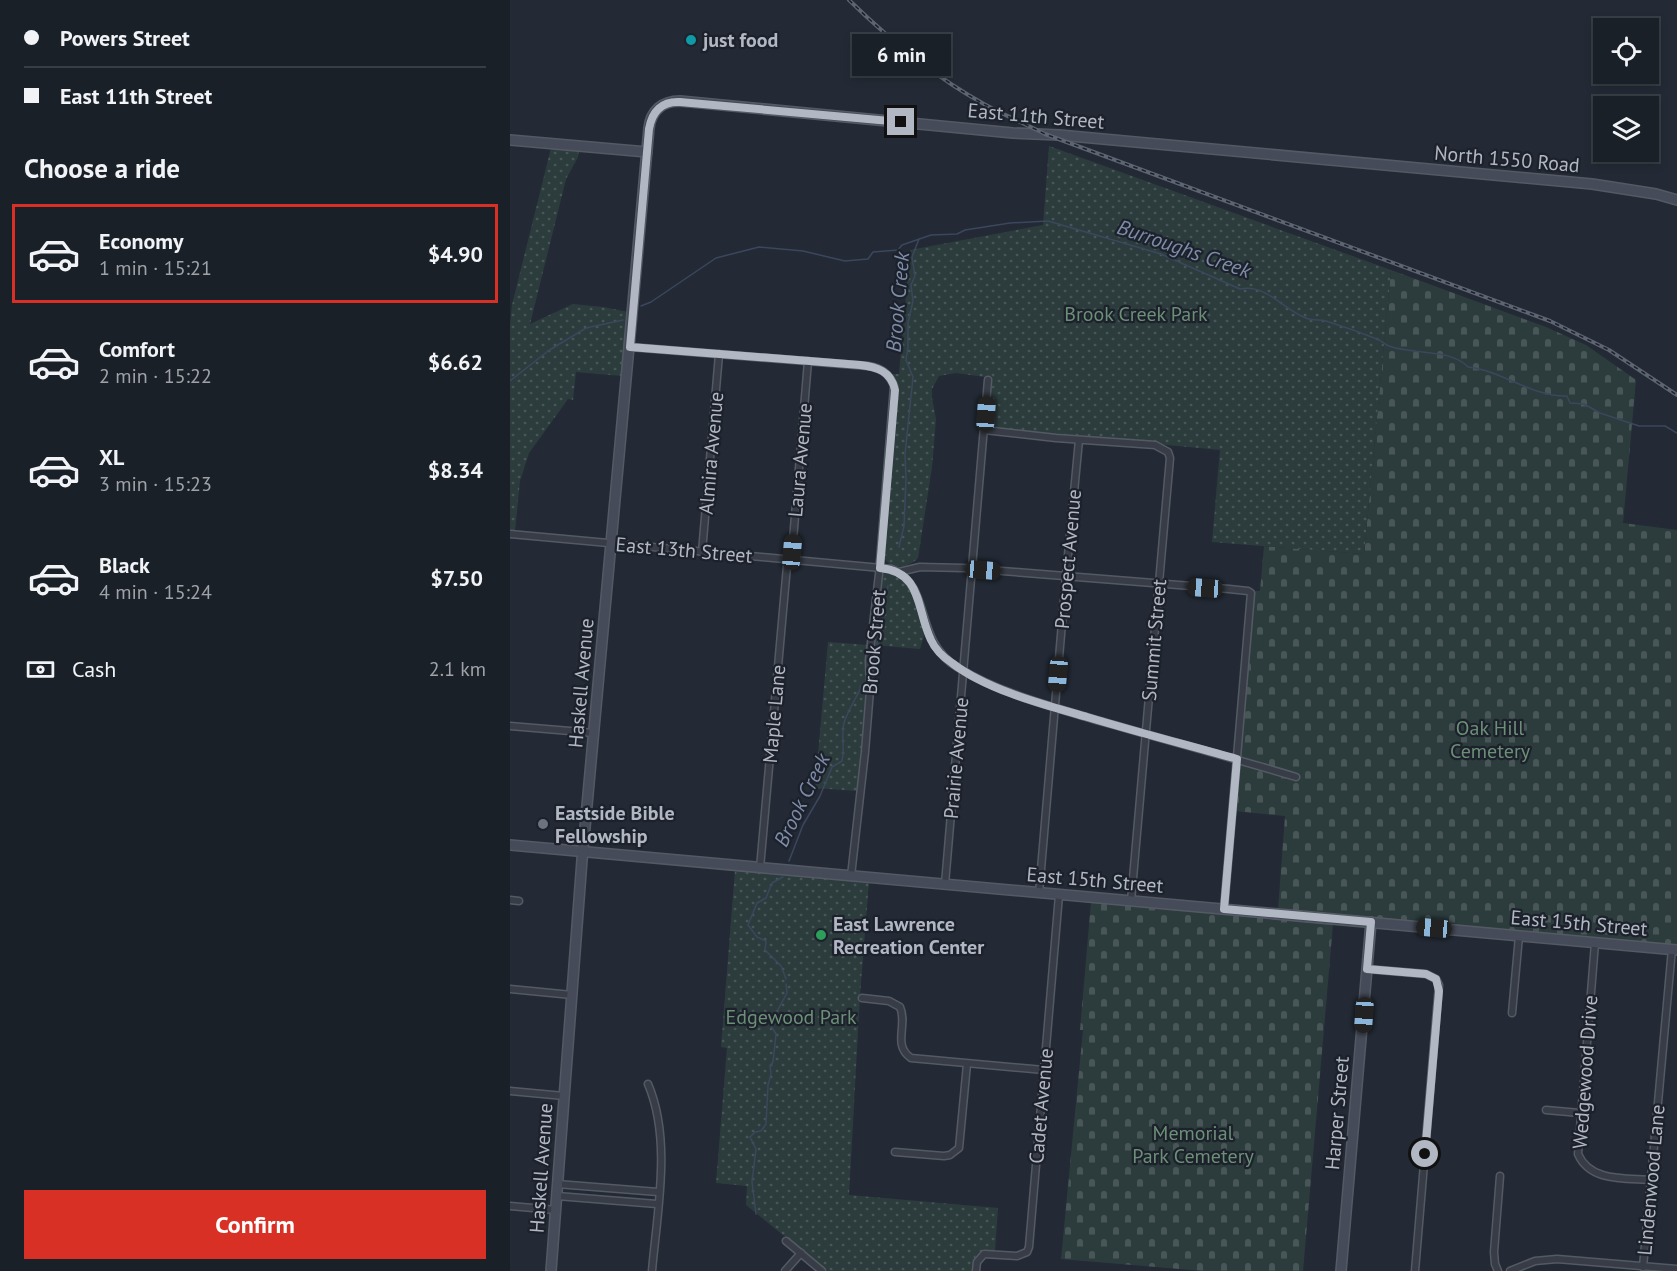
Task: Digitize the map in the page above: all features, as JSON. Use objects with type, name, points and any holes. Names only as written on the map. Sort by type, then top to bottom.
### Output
[{"type":"main road","name":"East 11th Street","points":[[664,105],[680,102],[1405,167]]},
{"type":"main road","name":"Haskell Avenue","points":[[551,1271],[583,852],[647,152],[651,118],[659,107],[664,105]]},
{"type":"main road","points":[[510,140],[647,152]]},
{"type":"main road","name":"North 1550 Road","points":[[1405,167],[1605,186],[1656,194],[1677,200]]},
{"type":"main road","name":"East 15th Street","points":[[510,845],[1674,950]]},
{"type":"main road","name":"Harper Street","points":[[1341,1271],[1371,922]]},
{"type":"street","points":[[630,347],[808,361]]},
{"type":"street","name":"Almira Avenue","points":[[702,552],[719,354]]},
{"type":"street","name":"Brook Street","points":[[808,361],[879,369],[887,374],[895,390],[880,568],[870,652],[870,690],[865,753],[851,876]]},
{"type":"street","name":"Laura Avenue","points":[[790,560],[798,494],[808,361]]},
{"type":"street","name":"Prairie Avenue","points":[[945,884],[988,380]]},
{"type":"street","points":[[984,430],[1079,440]]},
{"type":"street","name":"Summit Street","points":[[1079,440],[1155,445],[1168,452],[1171,463],[1131,901]]},
{"type":"street","name":"Prospect Avenue","points":[[1039,893],[1079,440]]},
{"type":"street","name":"East 13th Street","points":[[510,534],[880,568],[898,572],[920,567],[972,569],[1239,590],[1251,593],[1237,759]]},
{"type":"street","name":"Maple Lane","points":[[760,868],[790,560]]},
{"type":"street","points":[[898,572],[907,578],[915,591],[927,630],[936,648],[963,671],[1012,693],[1055,708],[1296,777]]},
{"type":"street","points":[[510,726],[594,733]]},
{"type":"street","points":[[1224,909],[1237,759]]},
{"type":"street","name":"Cadet Avenue","points":[[976,1271],[976,1262],[984,1254],[1017,1256],[1027,1252],[1029,1247],[1059,895]]},
{"type":"street","points":[[510,900],[519,901]]},
{"type":"street","points":[[1512,1013],[1519,936]]},
{"type":"street","name":"Wedgewood Drive","points":[[1595,943],[1578,1154],[1585,1167],[1596,1174],[1651,1180]]},
{"type":"street","name":"Lindenwood Lane","points":[[1644,1267],[1674,950]]},
{"type":"street","points":[[1367,969],[1426,974],[1436,979],[1439,985],[1415,1271]]},
{"type":"street","points":[[510,989],[572,995]]},
{"type":"street","points":[[862,998],[894,1002],[900,1007],[903,1016],[901,1047],[903,1052],[911,1058],[1044,1070]]},
{"type":"street","points":[[895,1152],[944,1156],[950,1155],[959,1148],[967,1064]]},
{"type":"street","points":[[648,1084],[657,1110],[661,1135],[652,1271]]},
{"type":"street","points":[[510,1091],[564,1096]]},
{"type":"street","points":[[1546,1110],[1580,1113]]},
{"type":"street","points":[[1498,1271],[1494,1252],[1500,1176]]},
{"type":"street","points":[[557,1184],[658,1192]]},
{"type":"street","points":[[557,1196],[657,1204]]},
{"type":"street","points":[[510,1206],[555,1210]]},
{"type":"street","points":[[786,1241],[822,1271]]},
{"type":"street","points":[[785,1271],[801,1253]]},
{"type":"street","points":[[1510,1271],[1545,1259],[1677,1269]]},
{"type":"green space","name":"Brook Creek Park","points":[[1049,146],[1391,270],[1364,554],[1212,542],[1220,450],[989,428],[992,378],[956,373],[939,376],[932,389],[936,419],[932,467],[918,558],[905,566],[895,566],[887,562],[884,557],[884,542],[898,392],[891,374],[899,374],[910,250],[1043,225]]},
{"type":"green space","points":[[551,148],[579,150],[578,157],[566,179],[530,324],[573,304],[628,312],[622,376],[576,372],[573,400],[568,399],[529,453],[520,481],[515,531],[510,530],[510,325],[512,305]]},
{"type":"green space","name":"Oak Hill Cemetery","points":[[1391,270],[1546,327],[1586,345],[1636,380],[1623,523],[1677,530],[1677,946],[1278,910],[1285,816],[1235,811],[1239,769],[1243,765],[1296,779],[1297,774],[1240,756],[1254,591],[1260,591],[1264,546],[1364,554]]},
{"type":"green space","points":[[887,572],[901,579],[913,594],[925,632],[920,649],[873,645],[882,578]]},
{"type":"green space","points":[[828,642],[868,645],[862,754],[857,791],[815,788]]},
{"type":"green space","name":"Edgewood Park","points":[[735,870],[869,882],[849,1195],[998,1208],[995,1250],[979,1252],[973,1260],[972,1271],[828,1271],[746,1205],[747,1186],[716,1183],[727,1048],[721,1047]]},
{"type":"green space","name":"Memorial Park Cemetery","points":[[1091,902],[1333,924],[1303,1271],[1203,1271],[1061,1259],[1083,1030],[1080,1030]]},
{"type":"waterway","name":"Burroughs Creek","points":[[641,306],[651,302],[716,258],[759,247],[803,251],[845,261],[868,259],[873,252],[898,250],[902,245],[931,235],[957,234],[965,230],[1010,223],[1048,221],[1161,254],[1240,289],[1249,288],[1266,293],[1306,318],[1341,326],[1377,339],[1389,346],[1451,357],[1468,367],[1493,373],[1530,388],[1567,396],[1570,403],[1584,404],[1600,413],[1639,426],[1665,426],[1677,433]]},
{"type":"waterway","name":"Brook Creek","points":[[899,547],[904,526],[905,454],[913,377],[906,360],[908,323],[913,301],[911,285],[915,276],[912,257],[919,239]]},
{"type":"waterway","name":"Burroughs Creek","points":[[510,381],[548,351],[586,328],[623,320]]},
{"type":"waterway","name":"Brook Creek","points":[[875,659],[888,586]]},
{"type":"waterway","name":"Brook Creek","points":[[789,861],[803,825],[820,796],[832,767],[842,761],[844,723],[863,683]]},
{"type":"waterway","name":"Brook Creek","points":[[783,877],[772,883],[766,898],[757,903],[748,925],[757,937],[766,941],[765,950],[781,966],[786,979]]},
{"type":"waterway","name":"Brook Creek","points":[[756,1214],[752,1182],[756,1149],[750,1137],[755,1132],[761,1131],[766,1124],[770,1066],[773,1062],[776,1034],[770,1024],[787,993],[786,984]]},
{"type":"railway","points":[[849,0],[896,43],[930,70],[984,104],[1045,134],[1550,321],[1609,350],[1677,395]]},
{"type":"place","name":"just food","points":[[691,40]]},
{"type":"place","name":"Eastside Bible Fellowship","points":[[543,824]]},
{"type":"place","name":"East Lawrence Recreation Center","points":[[821,935]]},
{"type":"route","points":[[901,122],[673,101],[659,107],[651,118],[649,129],[630,347],[860,365],[875,367],[887,374],[895,390],[880,568],[892,569],[907,578],[915,591],[927,630],[936,648],[942,656],[963,671],[1045,705],[1237,759],[1224,909],[1371,922],[1367,969],[1431,975],[1439,985],[1425,1154]]}]
